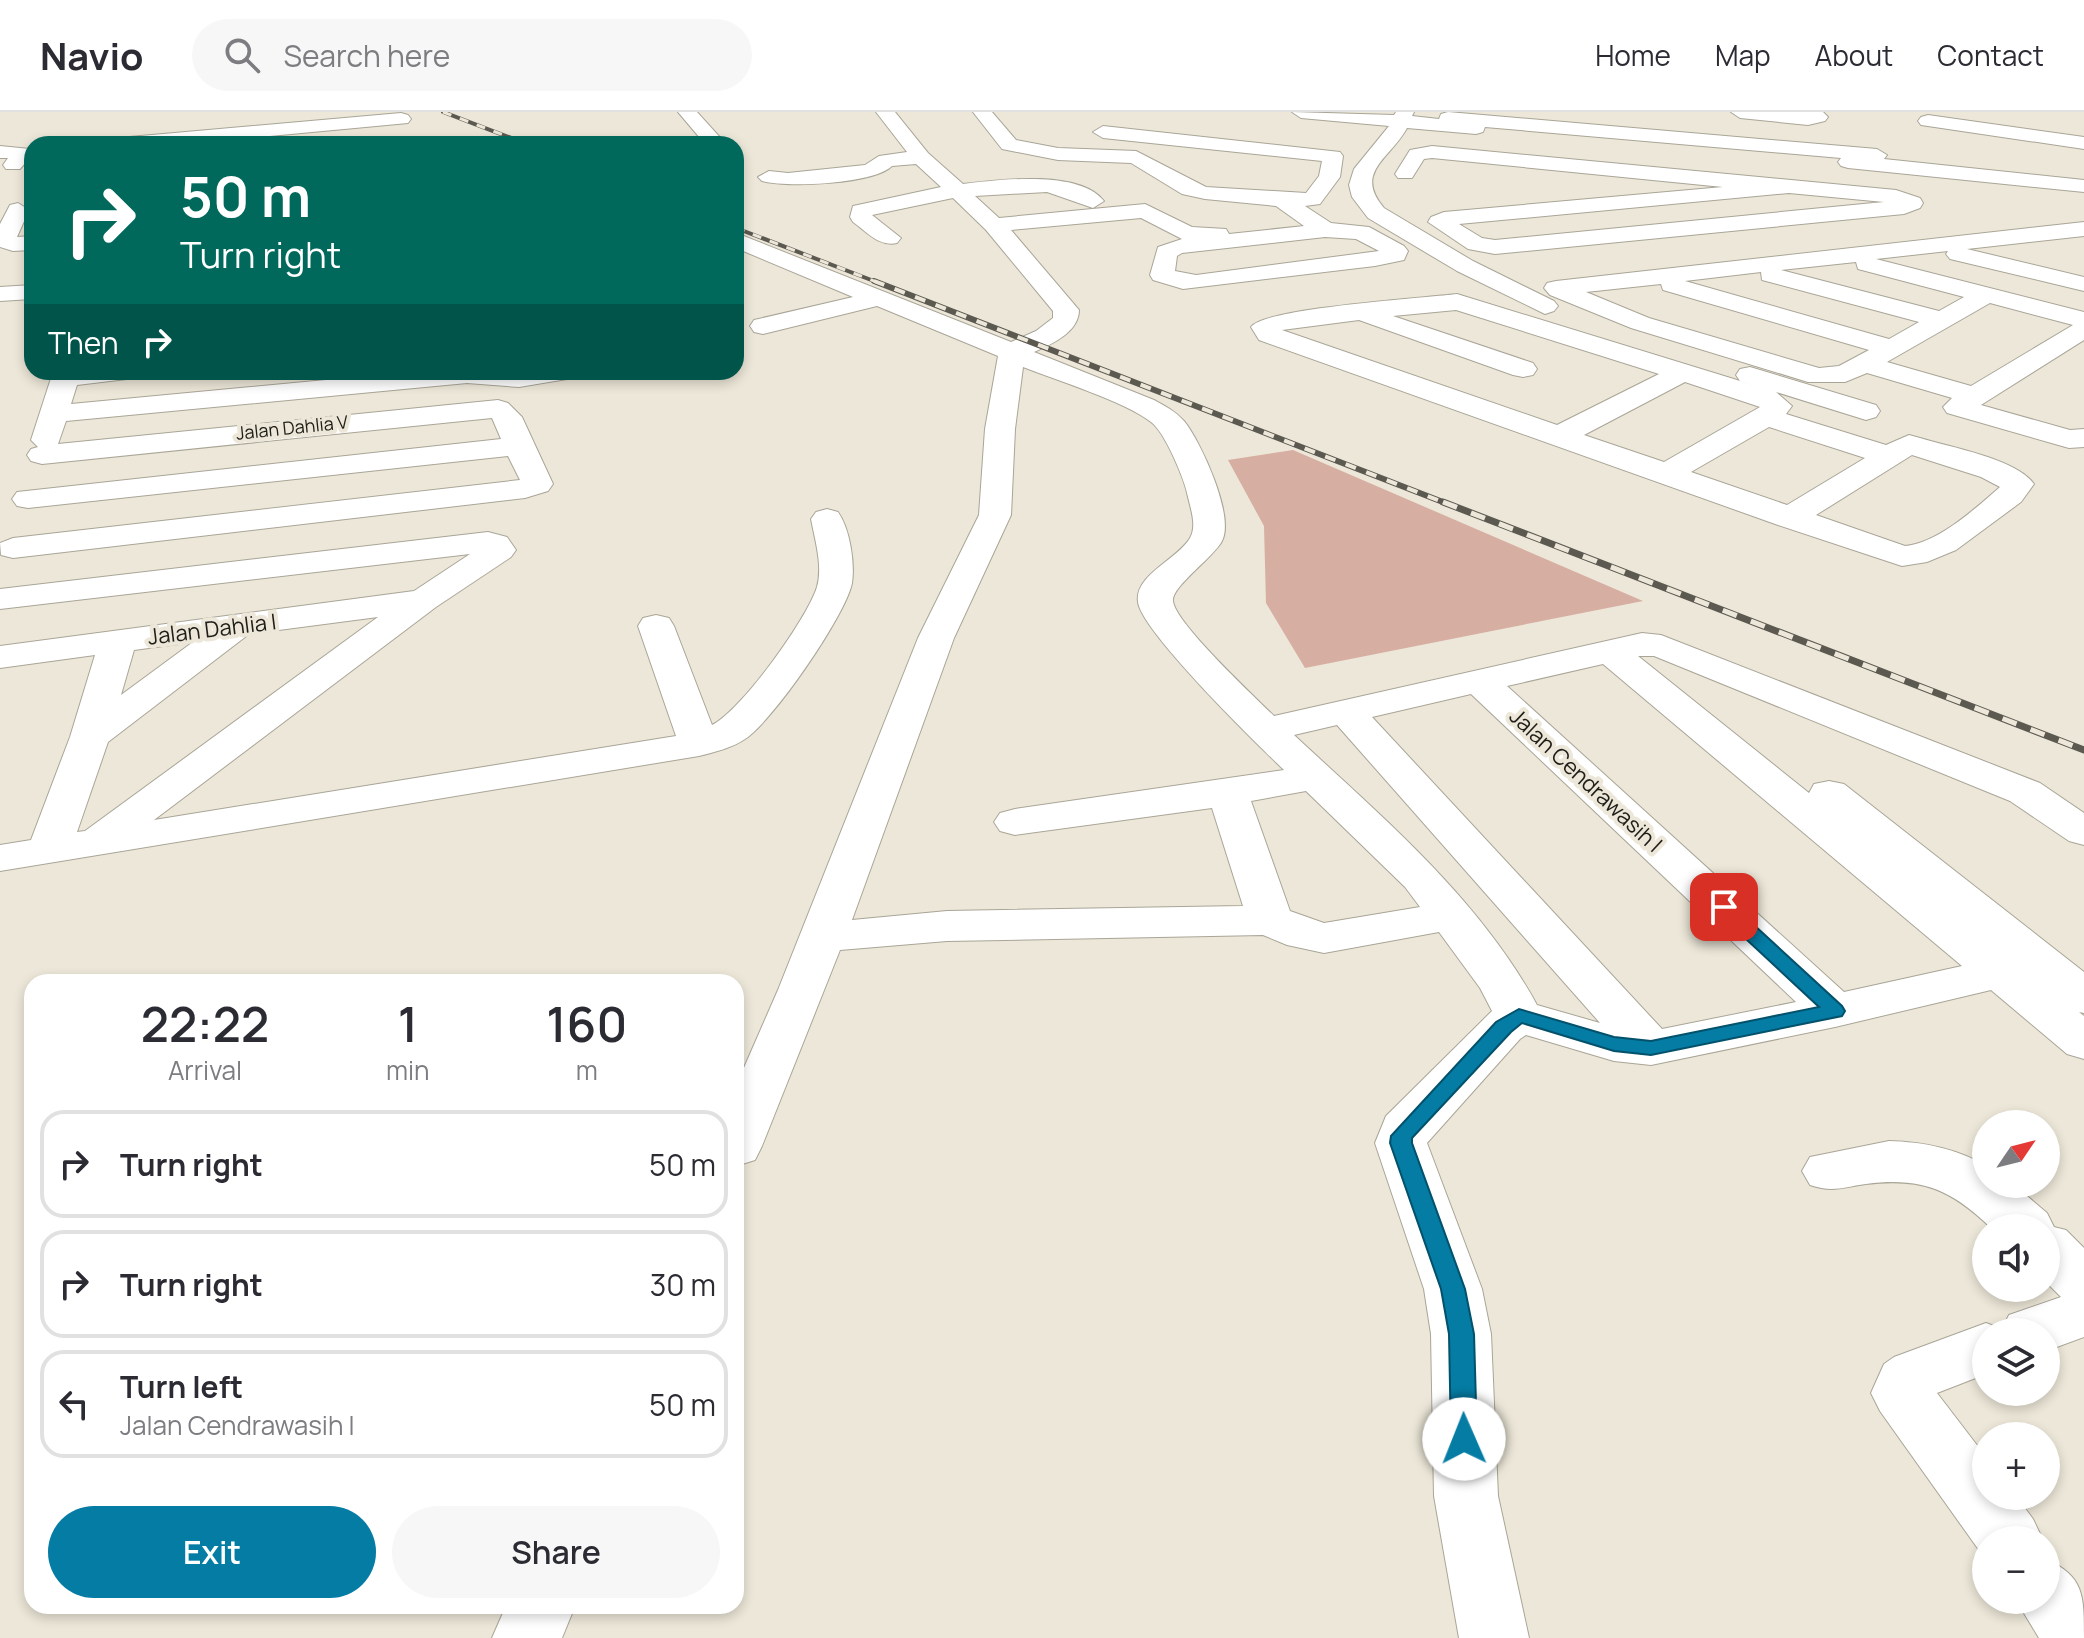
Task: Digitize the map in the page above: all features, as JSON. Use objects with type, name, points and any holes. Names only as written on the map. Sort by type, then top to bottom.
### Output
[{"type":"street","points":[[687,112],[709,136]]},
{"type":"street","points":[[885,112],[921,157],[994,225],[1066,310],[1062,326],[1012,352]]},
{"type":"street","points":[[1301,112],[1398,115],[1932,160],[2084,178]]},
{"type":"street","points":[[1740,112],[1808,119],[1818,117],[1809,112]]},
{"type":"street","points":[[1964,112],[1928,121],[2084,143]]},
{"type":"street","points":[[194,136],[395,115],[406,136]]},
{"type":"street","points":[[1398,115],[2084,186]]},
{"type":"street","points":[[1398,115],[1396,131],[1364,169],[1360,185],[1363,197],[1376,213],[1494,282],[1629,338],[1866,411]]},
{"type":"street","points":[[986,116],[1021,124]]},
{"type":"street","points":[[986,116],[1016,152]]},
{"type":"street","points":[[2023,135],[2084,123]]},
{"type":"street","points":[[1084,130],[1321,152],[1333,156],[1329,177],[1312,199],[1282,200],[1205,193],[1179,183],[1136,157]]},
{"type":"street","points":[[995,163],[1016,152],[1180,162]]},
{"type":"street","points":[[1432,152],[1787,187],[1896,197],[1912,203],[1904,207],[1495,247],[1476,244],[1442,226],[1404,188],[1405,174],[1417,154],[1432,152]]},
{"type":"street","points":[[769,177],[788,179],[865,171],[878,168],[886,160],[921,157]]},
{"type":"street","points":[[1299,174],[1329,177]]},
{"type":"street","points":[[1405,174],[1435,177]]},
{"type":"street","points":[[889,238],[861,217],[861,211],[959,192],[1040,185],[1063,189],[1093,201]]},
{"type":"street","points":[[1304,214],[1427,210],[1514,212],[1787,187]]},
{"type":"street","points":[[1542,189],[1649,200]]},
{"type":"street","points":[[1282,200],[1325,230],[1361,232],[1396,251],[1396,255],[1196,282],[1183,282],[1162,275],[1166,252],[1177,247],[1325,230]]},
{"type":"street","points":[[17,210],[4,240],[13,244],[24,243]]},
{"type":"street","points":[[994,225],[1145,211],[1188,234],[1218,234]]},
{"type":"street","points":[[1986,295],[1845,374],[1818,376],[1640,323],[1556,288],[2084,229]]},
{"type":"street","points":[[2019,236],[2084,252]]},
{"type":"street","points":[[744,243],[1161,415],[1173,427],[1203,491],[1210,525],[1207,539],[1157,589],[1155,603],[1169,628],[1265,730],[1421,877],[1501,982],[1519,1016],[1614,1044],[1651,1048],[1835,1011],[2042,963]]},
{"type":"street","points":[[1933,248],[2084,284]]},
{"type":"street","points":[[0,276],[24,250]]},
{"type":"street","points":[[1841,258],[2084,320]]},
{"type":"street","points":[[744,268],[787,261]]},
{"type":"street","points":[[1744,268],[1943,320]]},
{"type":"street","points":[[1650,278],[1889,347]]},
{"type":"street","points":[[0,294],[24,292]]},
{"type":"street","points":[[763,326],[879,298]]},
{"type":"street","points":[[1665,474],[1766,417],[1778,406],[1766,398],[1457,302],[1287,320],[1264,327],[1264,331],[1454,400],[1557,437],[1886,552],[1915,557],[1934,550],[2010,495],[2018,484],[1992,470],[1909,444],[1789,518]]},
{"type":"street","points":[[1357,313],[1523,369]]},
{"type":"street","points":[[2084,329],[1957,407],[2069,439],[2084,438]]},
{"type":"street","points":[[1454,400],[1584,341]]},
{"type":"street","points":[[744,1127],[802,990],[936,638],[995,515],[1000,429],[1012,352]]},
{"type":"street","points":[[1862,363],[1975,396]]},
{"type":"street","points":[[1557,437],[1683,372]]},
{"type":"street","points":[[0,592],[64,380]]},
{"type":"street","points":[[54,414],[338,380],[332,423]]},
{"type":"street","points":[[13,548],[533,487],[537,482],[518,446],[506,412],[487,409],[491,380]]},
{"type":"street","points":[[1824,435],[1920,381]]},
{"type":"street","name":"Jalan Dahlia V","points":[[42,455],[487,409]]},
{"type":"street","points":[[1766,417],[1890,456]]},
{"type":"street","points":[[28,499],[518,446]]},
{"type":"street","points":[[0,858],[699,744],[723,735],[744,720],[810,632],[834,588],[834,557],[827,519]]},
{"type":"street","points":[[0,599],[488,542],[497,545],[497,553],[424,600],[96,843]]},
{"type":"street","name":"Jalan Dahlia I","points":[[0,657],[424,600]]},
{"type":"street","points":[[90,737],[236,626]]},
{"type":"street","points":[[656,626],[699,744]]},
{"type":"street","points":[[49,850],[90,737],[118,641]]},
{"type":"street","points":[[1265,730],[1626,648],[1669,648],[2025,792],[2084,832]]},
{"type":"street","points":[[1626,648],[2042,963],[2079,1022]]},
{"type":"street","points":[[1626,648],[2001,974],[2079,1022]]},
{"type":"street","name":"Jalan Cendrawasih I","points":[[1478,680],[1835,1011]]},
{"type":"street","points":[[1345,711],[1651,1048]]},
{"type":"street","points":[[1015,822],[1228,793],[1315,777]]},
{"type":"street","points":[[1228,793],[1270,920]]},
{"type":"street","points":[[821,937],[947,926],[1270,920],[1303,935],[1324,938],[1449,916]]},
{"type":"street","points":[[1494,1638],[1466,1496],[1461,1334],[1453,1289],[1401,1143],[1405,1130],[1503,1027],[1519,1016]]},
{"type":"street","points":[[1829,1171],[1872,1160],[1902,1159],[1944,1166],[1986,1193],[2011,1214]]},
{"type":"street","points":[[2060,1282],[2072,1312]]},
{"type":"street","points":[[1972,1353],[1915,1375],[1905,1382],[1902,1393],[2000,1526]]},
{"type":"street","points":[[2060,1611],[2079,1638]]},
{"type":"street","points":[[527,1638],[538,1614]]},
{"type":"shaded area","points":[[1293,450],[1643,601],[1305,668],[1266,603],[1264,526],[1228,460]]},
{"type":"railway","points":[[443,112],[506,136]]},
{"type":"railway","points":[[744,231],[879,283]]},
{"type":"railway","points":[[874,281],[1448,504]]},
{"type":"railway","points":[[1443,502],[2084,750]]},
{"type":"route","points":[[1464,1439],[1461,1334],[1453,1289],[1401,1143],[1402,1136],[1503,1027],[1519,1016],[1614,1044],[1651,1048],[1835,1011],[1724,907]]}]
